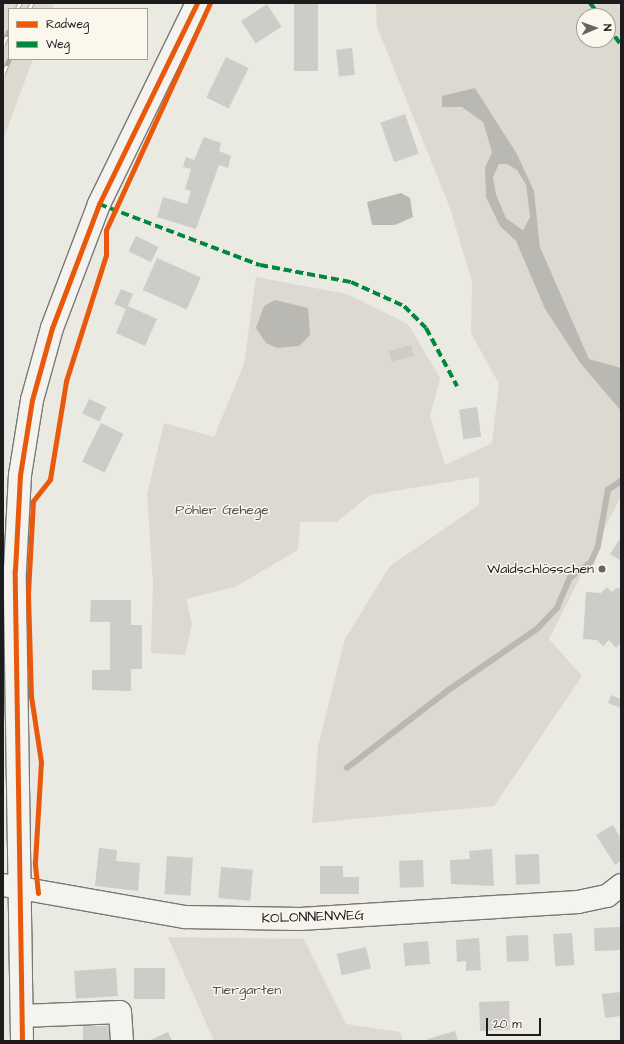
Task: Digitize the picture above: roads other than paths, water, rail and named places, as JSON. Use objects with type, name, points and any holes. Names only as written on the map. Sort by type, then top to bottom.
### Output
[{"type":"street","points":[[22,1041],[22,1016],[12,888],[15,570],[20,475],[32,400],[52,328],[99,204],[197,3]]},
{"type":"street","name":"KOLONNENWEG","points":[[12,888],[185,917],[300,919],[578,902],[607,896],[621,885]]},
{"type":"street","points":[[22,1016],[120,1012],[122,1041]]},
{"type":"waterway","points":[[347,768],[450,689],[537,629],[557,608],[570,578],[591,562],[598,546],[608,490],[621,481]]},
{"type":"railway","points":[[18,8],[20,3]]},
{"type":"railway","points":[[30,8],[32,3]]},
{"type":"railway","points":[[3,45],[8,32]]},
{"type":"railway","points":[[3,74],[9,60]]},
{"type":"place","name":"Waldschlösschen","points":[[602,569]]},
{"type":"park label","name":"Pöhler Gehege","points":[[222,510]]},
{"type":"park label","name":"Tiergarten","points":[[247,990]]}]
